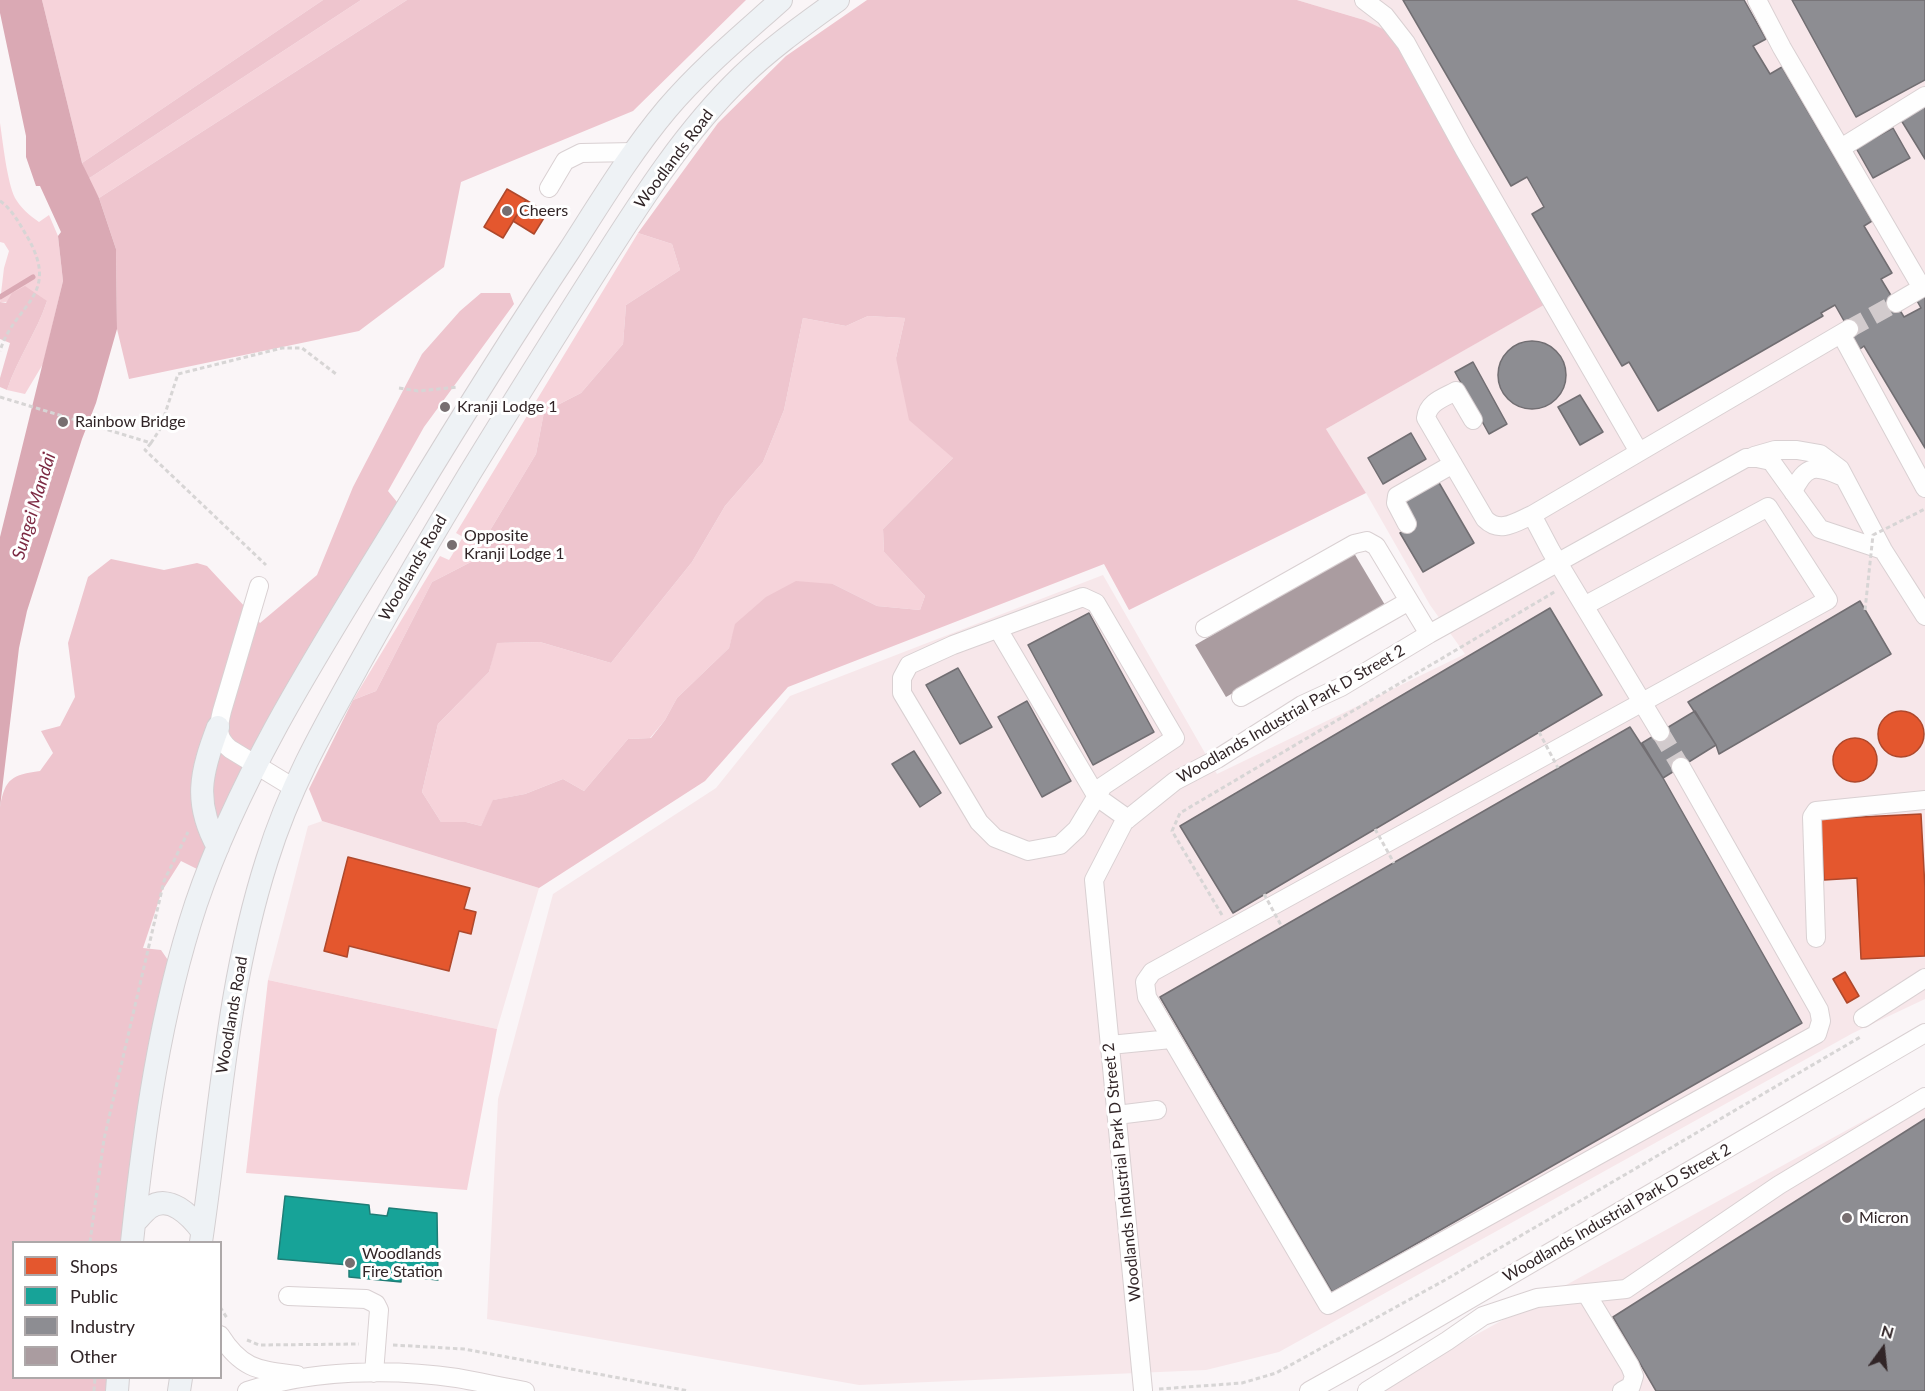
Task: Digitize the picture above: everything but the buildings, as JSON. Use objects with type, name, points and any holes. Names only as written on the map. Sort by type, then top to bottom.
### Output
[{"type":"main road","name":"Woodlands Road","points":[[134,1232],[142,1151],[158,1057],[179,968],[196,906],[218,847],[257,765],[327,638],[459,420],[634,152],[670,106],[701,72],[781,0]]},
{"type":"main road","name":"Woodlands Road","points":[[202,1237],[222,1067],[238,971],[255,900],[275,835],[310,752],[422,551],[560,327],[675,152],[741,77],[778,43],[838,0]]},
{"type":"main road","points":[[218,727],[206,760],[201,791],[202,805],[209,830],[218,847]]},
{"type":"main road","points":[[134,1232],[150,1207],[160,1204],[172,1205],[187,1212],[202,1237]]},
{"type":"street","points":[[1364,0],[1385,16],[1406,43],[1464,149],[1639,452]]},
{"type":"street","points":[[1756,0],[1782,48],[1924,287],[1896,303]]},
{"type":"street","points":[[1841,148],[1925,96]]},
{"type":"street","points":[[549,188],[565,161],[581,153],[634,152]]},
{"type":"street","points":[[1473,420],[1456,391],[1431,404],[1426,418],[1485,519],[1500,527],[1508,526],[1532,515],[1845,332],[1925,488]]},
{"type":"street","name":"Woodlands Industrial Park D Street 2","points":[[1143,1390],[1094,880],[1124,822],[1175,781],[1217,759],[1282,716],[1341,687],[1429,634],[1746,458],[1775,450],[1797,450],[1820,454],[1840,469],[1883,550]]},
{"type":"street","points":[[1746,458],[1771,461],[1820,529],[1883,550],[1925,616]]},
{"type":"street","points":[[1407,524],[1396,503],[1396,496],[1453,464]]},
{"type":"street","points":[[1793,492],[1799,480],[1809,471],[1822,468],[1845,477]]},
{"type":"street","points":[[1584,606],[1767,507],[1828,600],[1152,972],[1145,982],[1146,996],[1328,1305],[1817,1034],[1821,1020],[1819,1010],[1681,767]]},
{"type":"street","points":[[1532,515],[1570,583],[1660,732]]},
{"type":"street","points":[[1205,628],[1354,544],[1367,541],[1376,546],[1429,634]]},
{"type":"street","points":[[259,586],[218,727],[219,736],[224,744],[294,788]]},
{"type":"street","points":[[1083,597],[1096,603],[1175,738],[1103,786],[1097,797],[1077,828],[1060,844],[1028,851],[995,838],[979,822],[902,693],[902,678],[909,665],[953,645],[1083,597]]},
{"type":"street","points":[[1241,697],[1409,601]]},
{"type":"street","points":[[998,629],[1097,797],[1128,819]]},
{"type":"street","points":[[1816,939],[1812,817],[1816,811],[1925,800]]},
{"type":"street","points":[[1866,1025],[1925,978]]},
{"type":"street","name":"Woodlands Industrial Park D Street 2","points":[[1320,1388],[1925,1033]]},
{"type":"street","points":[[1110,1045],[1172,1039]]},
{"type":"street","points":[[1367,1391],[1483,1316],[1537,1298],[1626,1289],[1779,1185],[1925,1097]]},
{"type":"street","points":[[1117,1115],[1158,1110]]},
{"type":"street","points":[[1586,1293],[1634,1376],[1631,1386],[1622,1391]]},
{"type":"street","points":[[288,1296],[366,1299],[376,1304],[379,1310],[374,1373]]},
{"type":"street","points":[[226,1330],[229,1348],[243,1361],[258,1370],[307,1376],[374,1373],[455,1378],[525,1391]]},
{"type":"street","points":[[248,1391],[307,1376]]},
{"type":"path","points":[[0,201],[9,208],[35,251],[40,280],[36,294],[3,340],[0,351]]},
{"type":"path","points":[[266,565],[145,450],[160,429],[178,374],[282,348],[302,348],[336,374]]},
{"type":"path","points":[[399,388],[418,391],[450,388]]},
{"type":"path","points":[[0,397],[151,443]]},
{"type":"path","points":[[1865,610],[1873,535],[1925,509]]},
{"type":"path","points":[[1230,929],[1172,831],[1180,813],[1570,583]]},
{"type":"path","points":[[1539,732],[1558,768]]},
{"type":"path","points":[[90,1241],[104,1139],[164,882],[190,828]]},
{"type":"path","points":[[1375,829],[1394,863]]},
{"type":"path","points":[[1264,894],[1282,927]]},
{"type":"path","points":[[1143,1390],[1242,1383],[1276,1372],[1445,1280],[1866,1025]]},
{"type":"path","points":[[222,1315],[226,1330]]},
{"type":"path","points":[[244,1338],[259,1345],[376,1344],[464,1349],[689,1391]]},
{"type":"shaded area","points":[[42,0],[323,0],[82,163]]},
{"type":"shaded area","points":[[323,0],[361,0],[88,179],[82,163]]},
{"type":"shaded area","points":[[361,0],[407,0],[99,198],[88,179]]},
{"type":"shaded area","points":[[407,0],[746,0],[633,111],[461,182],[444,267],[359,331],[129,379],[117,329],[116,249],[99,198]]},
{"type":"shaded area","points":[[867,0],[1297,0],[1364,20],[1385,30],[1407,54],[1549,302],[1326,429],[1366,493],[1129,610],[1104,564],[788,687],[705,781],[539,888],[322,821],[309,789],[353,700],[376,691],[432,582],[471,562],[536,454],[544,412],[581,393],[623,344],[626,305],[680,270],[672,244],[638,233],[718,123],[786,56]],"holes":[[[868,316],[905,318],[896,358],[909,420],[953,458],[883,529],[884,552],[925,596],[920,610],[877,606],[833,584],[796,581],[766,597],[735,624],[729,648],[677,698],[665,720],[651,738],[628,739],[584,791],[563,779],[525,794],[493,800],[481,826],[466,822],[441,822],[422,792],[438,724],[489,672],[497,643],[540,642],[611,663],[692,562],[725,506],[763,462],[784,410],[803,318],[846,326]]]},
{"type":"shaded area","points":[[1297,0],[1925,0],[1925,999],[1853,1033],[1279,1352],[1206,1370],[859,1385],[487,1319],[498,1099],[553,894],[716,788],[790,696],[1103,575],[1217,774],[1465,654],[1430,605],[1366,493],[1326,429],[1548,302],[1364,20]]},
{"type":"shaded area","points":[[0,123],[12,191],[20,205],[39,222],[49,215],[58,236],[63,281],[43,364],[25,394],[7,390],[47,301],[0,302],[4,268],[9,251],[4,243],[0,242]]},
{"type":"shaded area","points":[[638,233],[672,244],[680,270],[626,305],[623,344],[581,393],[544,412],[536,454],[471,562],[432,582],[376,691],[353,700],[440,556],[449,560],[463,537],[456,533]]},
{"type":"shaded area","points":[[25,286],[47,301],[7,390],[0,387],[0,378],[10,343],[0,339],[0,302],[6,303],[12,293]]},
{"type":"shaded area","points":[[481,293],[510,293],[514,304],[424,427],[388,491],[397,502],[269,720],[203,872],[181,861],[162,891],[143,948],[161,950],[170,963],[124,1241],[12,1241],[12,1379],[108,1379],[107,1391],[0,1391],[0,807],[7,784],[23,774],[40,771],[53,753],[41,731],[60,726],[75,697],[68,643],[88,577],[111,559],[164,570],[197,563],[207,566],[260,623],[317,575],[353,487],[422,354],[460,311]]},
{"type":"shaded area","points":[[868,316],[905,318],[896,358],[953,458],[883,529],[884,552],[925,596],[920,610],[877,606],[833,584],[736,624],[729,648],[677,698],[665,720],[650,738],[628,739],[584,791],[563,779],[525,794],[494,800],[481,826],[466,822],[441,822],[422,792],[438,724],[489,672],[496,643],[540,642],[611,663],[692,562],[725,506],[763,462],[784,410],[803,318],[846,326]]},
{"type":"shaded area","points":[[322,821],[539,888],[497,1029],[268,980],[308,826]]},
{"type":"shaded area","points":[[268,980],[497,1029],[467,1190],[246,1173]]},
{"type":"shaded area","name":"Micron","points":[[1925,1087],[1925,1391],[1374,1391]]},
{"type":"water","name":"Sungei Mandai","points":[[0,0],[42,0],[82,163],[99,198],[116,249],[117,329],[96,403],[82,439],[27,611],[19,648],[0,807],[0,537],[63,281],[58,236],[61,232],[40,186],[36,186],[26,157],[26,136],[0,13]]},
{"type":"waterway","points":[[0,297],[33,277]]},
{"type":"tunnel","points":[[1849,329],[1896,303]]},
{"type":"tunnel","points":[[1660,732],[1681,767]]},
{"type":"place","name":"Cheers","points":[[507,211]]},
{"type":"place","name":"Kranji Lodge 1","points":[[445,407]]},
{"type":"place","name":"Rainbow Bridge","points":[[63,422]]},
{"type":"place","name":"Opposite Kranji Lodge 1","points":[[452,545]]},
{"type":"place","name":"Micron","points":[[1847,1218]]},
{"type":"place","name":"Woodlands Fire Station","points":[[350,1263]]}]
